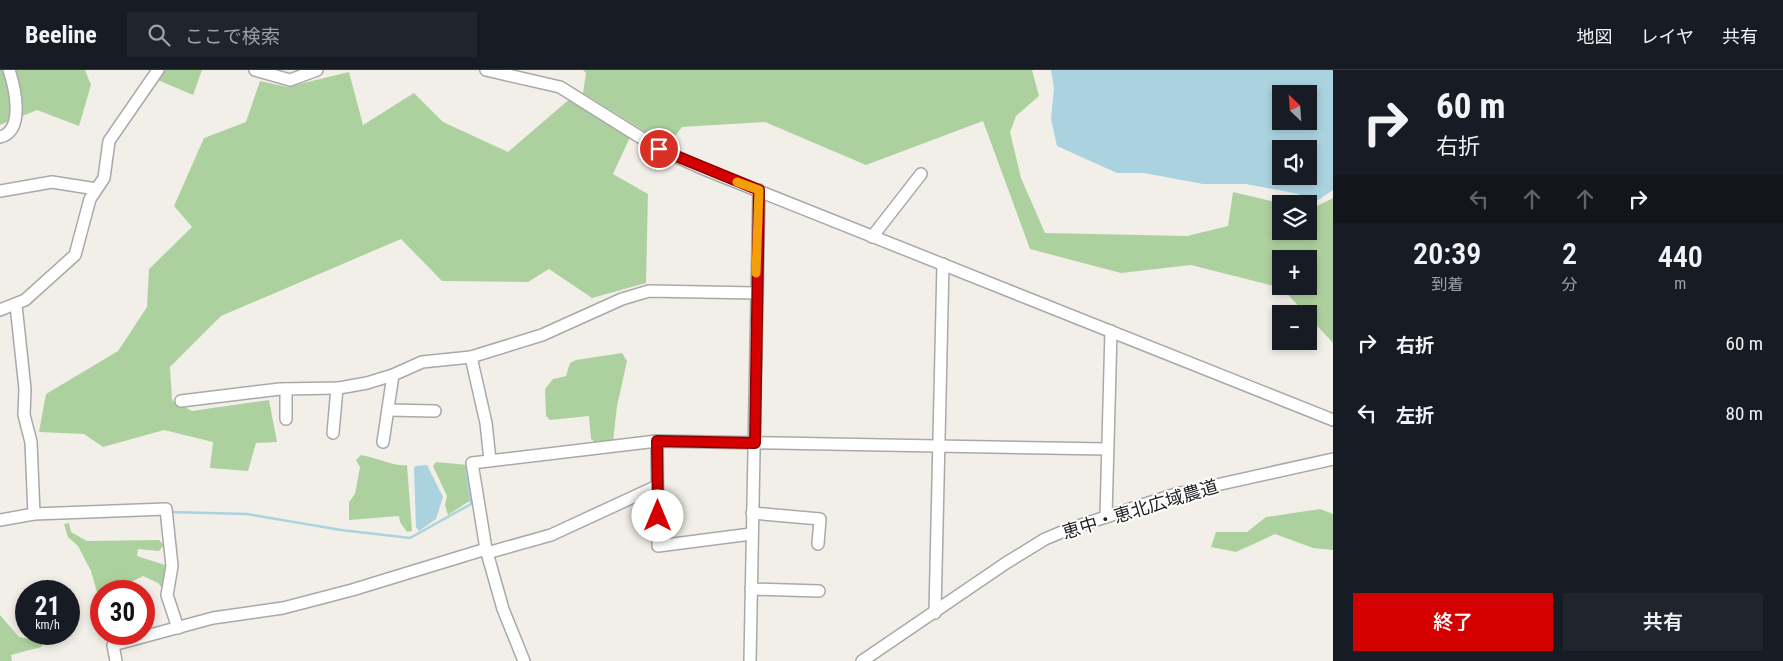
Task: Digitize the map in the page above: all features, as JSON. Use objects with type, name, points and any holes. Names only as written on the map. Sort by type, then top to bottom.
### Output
[{"type":"street","points":[[0,137],[8,134],[14,125],[14,91],[9,70]]},
{"type":"street","points":[[0,310],[25,300],[75,255],[90,199],[104,178],[106,147],[112,134],[158,70]]},
{"type":"street","points":[[255,70],[290,80],[317,70]]},
{"type":"street","points":[[486,70],[560,87],[659,149],[872,237],[1333,420]]},
{"type":"street","points":[[872,237],[921,174]]},
{"type":"street","points":[[0,191],[60,181],[96,189]]},
{"type":"street","points":[[750,661],[759,190]]},
{"type":"street","points":[[934,613],[940,447],[943,264]]},
{"type":"street","points":[[181,401],[286,389],[337,388],[367,383],[393,375],[422,362],[471,357],[542,335],[622,299],[649,291],[756,293]]},
{"type":"street","points":[[16,304],[26,389],[24,415],[31,442],[34,514]]},
{"type":"street","points":[[1106,516],[1111,331]]},
{"type":"street","points":[[471,357],[486,423],[490,460]]},
{"type":"street","points":[[383,442],[393,375]]},
{"type":"street","points":[[333,433],[337,388]]},
{"type":"street","points":[[286,389],[286,419]]},
{"type":"street","points":[[388,410],[435,411]]},
{"type":"street","points":[[524,661],[503,609],[487,551],[472,463],[657,441],[1107,449]]},
{"type":"street","points":[[657,441],[658,546],[751,534]]},
{"type":"street","name":"恵中・恵北広域農道","points":[[862,661],[1006,563],[1045,540],[1106,516],[1176,494],[1333,459]]},
{"type":"street","points":[[116,661],[113,645],[213,618],[283,608],[551,535],[657,486]]},
{"type":"street","points":[[0,520],[34,514],[166,509],[172,566],[167,595],[178,628]]},
{"type":"street","points":[[752,513],[820,519],[818,544]]},
{"type":"street","points":[[750,589],[819,591]]},
{"type":"green space","points":[[0,70],[85,70],[91,85],[79,126],[37,110],[0,125]]},
{"type":"green space","points":[[164,70],[202,70],[193,95],[158,80]]},
{"type":"green space","points":[[583,70],[1032,70],[1039,96],[1016,116],[1010,132],[1021,178],[1045,233],[1187,236],[1228,226],[1233,192],[1272,201],[1272,240],[1317,240],[1317,206],[1333,198],[1333,343],[1317,326],[1317,305],[1298,305],[1288,295],[1317,295],[1317,250],[1272,250],[1272,285],[1191,265],[1121,273],[1030,249],[983,121],[866,165],[765,122],[682,127],[668,146],[583,93],[586,73]]},
{"type":"green space","points":[[349,72],[363,125],[414,93],[443,122],[508,152],[572,97],[631,135],[613,174],[648,194],[646,283],[592,298],[549,269],[528,282],[442,281],[401,239],[221,316],[170,367],[172,400],[192,411],[269,400],[277,442],[256,443],[248,471],[210,468],[213,442],[164,430],[103,447],[84,434],[39,432],[46,394],[118,351],[147,307],[149,269],[192,227],[174,206],[204,138],[246,122],[260,81],[287,87]]},
{"type":"green space","points":[[622,353],[627,361],[617,406],[613,442],[595,442],[591,439],[589,416],[550,420],[546,416],[545,389],[553,379],[566,376],[570,363],[576,360]]},
{"type":"green space","points":[[361,455],[397,465],[407,465],[412,531],[407,532],[400,522],[399,516],[349,520],[349,502],[355,494],[360,467],[356,460]]},
{"type":"green space","points":[[436,462],[468,465],[474,498],[448,515],[445,505],[447,496],[433,466]]},
{"type":"green space","points":[[1320,509],[1333,514],[1333,550],[1313,548],[1275,534],[1236,552],[1211,547],[1216,532],[1247,532],[1266,517]]},
{"type":"green space","points":[[69,523],[71,532],[87,541],[159,540],[164,545],[159,551],[138,549],[137,556],[168,566],[164,590],[155,580],[143,576],[135,580],[94,580],[78,546],[68,537],[64,524]]},
{"type":"green space","points":[[0,615],[15,632],[15,645],[42,645],[41,647],[11,655],[12,661],[0,661]]},
{"type":"water","points":[[1051,70],[1333,70],[1333,190],[1317,201],[1317,195],[1299,195],[1246,184],[1203,184],[1144,173],[1117,173],[1057,146],[1051,119],[1054,88]]},
{"type":"water","points":[[427,465],[443,497],[436,519],[419,531],[416,527],[414,468]]},
{"type":"waterway","points":[[169,512],[247,514],[341,530],[410,538],[471,504],[466,469]]},
{"type":"slow traffic","points":[[737,182],[759,190],[756,273]]},
{"type":"route","points":[[658,516],[657,441],[755,443],[759,190],[706,170],[659,149]]}]
